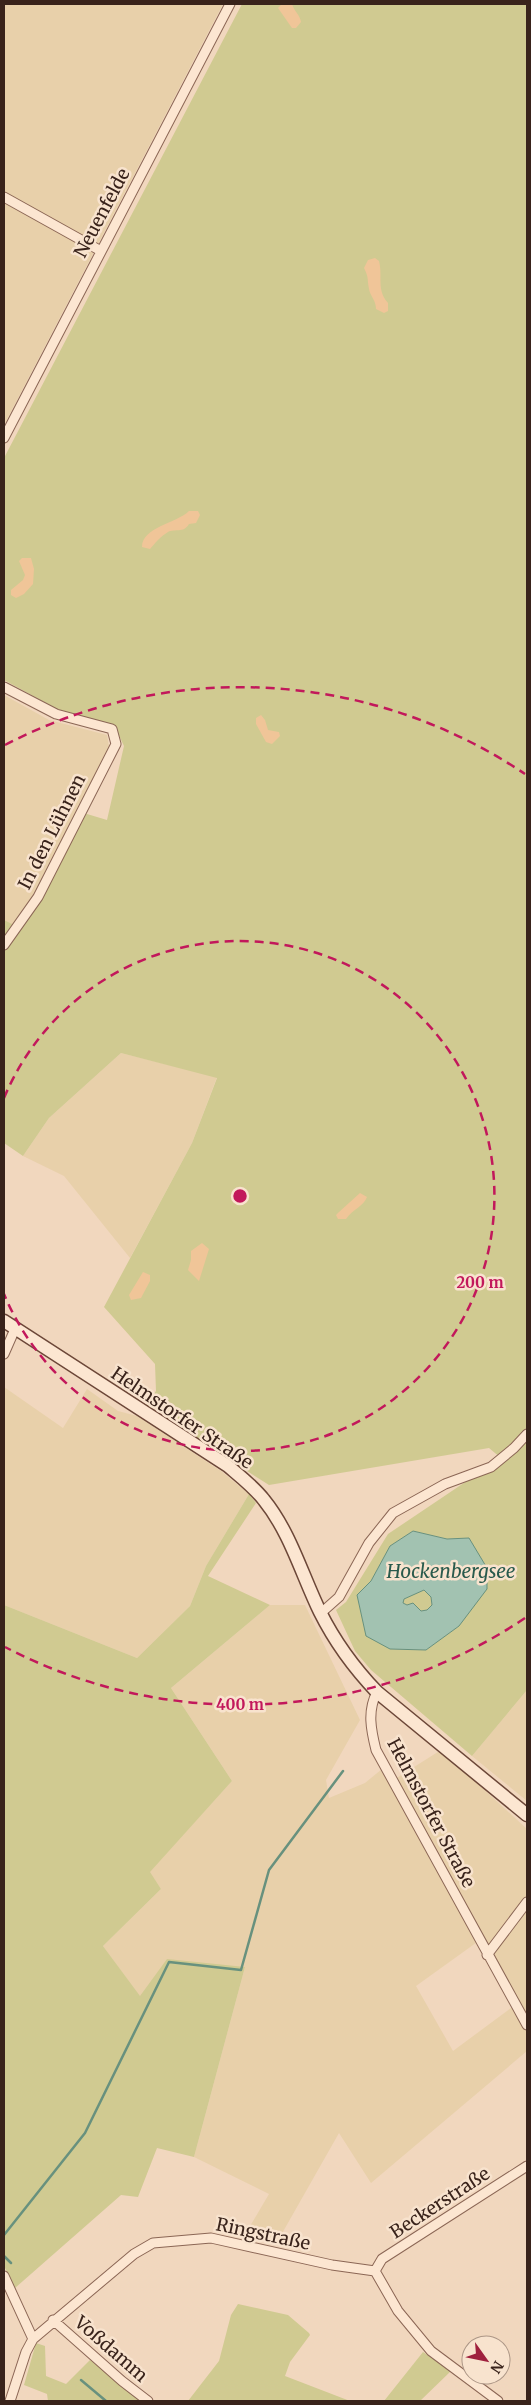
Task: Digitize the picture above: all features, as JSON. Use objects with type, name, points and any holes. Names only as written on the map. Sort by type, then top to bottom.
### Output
[{"type":"main road","name":"Helmstorfer Straße","points":[[4,1321],[228,1466],[248,1483],[265,1500],[278,1520],[320,1612],[342,1650],[377,1692]]},
{"type":"main road","points":[[377,1692],[527,1815]]},
{"type":"street","name":"Neuenfelde","points":[[4,438],[230,4]]},
{"type":"street","points":[[4,196],[100,251]]},
{"type":"street","name":"In den Lühnen","points":[[4,686],[56,714],[112,729],[116,744],[38,897],[4,945]]},
{"type":"street","points":[[4,1354],[15,1329]]},
{"type":"street","points":[[320,1612],[339,1597],[369,1543],[393,1513],[445,1484],[491,1466],[514,1448],[527,1434]]},
{"type":"street","name":"Helmstorfer Straße","points":[[377,1692],[371,1712],[370,1728],[376,1750],[527,2025]]},
{"type":"street","points":[[487,1955],[527,1902]]},
{"type":"street","name":"Beckerstraße","points":[[375,2271],[382,2259],[527,2166]]},
{"type":"street","name":"Ringstraße","points":[[10,2401],[26,2352],[33,2339],[53,2320],[134,2254],[153,2243],[211,2238],[332,2265],[375,2271]]},
{"type":"street","points":[[375,2271],[398,2311],[430,2351],[498,2401]]},
{"type":"street","points":[[4,2276],[33,2339]]},
{"type":"street","name":"Voßdamm","points":[[53,2320],[122,2381],[148,2401]]},
{"type":"shaded area","points":[[4,4],[223,4],[4,425]]},
{"type":"shaded area","points":[[242,4],[527,4],[527,1690],[472,1756],[371,1670],[355,1651],[336,1610],[346,1602],[388,1534],[501,1458],[489,1448],[269,1485],[191,1435],[155,1408],[149,1408],[145,1405],[156,1391],[155,1364],[104,1307],[192,1143],[217,1078],[121,1053],[49,1118],[23,1156],[4,1143],[4,920],[16,926],[36,895],[77,811],[107,820],[124,746],[114,725],[57,709],[4,680],[4,458]],"holes":[[[413,1531],[447,1539],[469,1538],[459,1626],[426,1650],[390,1649],[357,1595],[371,1581],[390,1546]]]},
{"type":"shaded area","points":[[4,695],[49,720],[107,735],[110,752],[36,895],[16,927],[4,920]]},
{"type":"shaded area","points":[[121,1053],[217,1077],[192,1143],[130,1258],[64,1176],[23,1156],[49,1118]]},
{"type":"shaded area","points":[[4,1387],[63,1428],[87,1389],[118,1411],[137,1416],[221,1471],[249,1494],[206,1566],[190,1606],[137,1658],[4,1605]]},
{"type":"shaded area","points":[[249,1494],[256,1503],[208,1576],[270,1605],[171,1688],[232,1781],[150,1872],[161,1889],[103,1946],[140,1996],[167,1959],[245,1967],[194,2157],[157,2148],[138,2197],[121,2195],[15,2288],[4,2266],[4,1605],[137,1658],[190,1606],[206,1566]]},
{"type":"shaded area","points":[[424,1590],[431,1597],[432,1605],[427,1610],[421,1611],[403,1603],[403,1599]]},
{"type":"shaded area","points":[[270,1605],[305,1605],[360,1720],[326,1780],[329,1798],[365,1783],[382,1769],[395,1779],[441,1750],[527,1829],[527,2024],[480,1940],[416,1986],[453,2051],[515,2005],[527,2027],[527,2051],[371,2183],[339,2133],[276,2244],[246,2233],[269,2194],[194,2157],[245,1967],[140,1997],[103,1946],[161,1889],[149,1872],[232,1781],[171,1688]]},
{"type":"shaded area","points":[[527,1690],[527,1801],[472,1756]]},
{"type":"shaded area","points":[[238,2304],[288,2315],[309,2333],[310,2335],[290,2362],[285,2376],[350,2401],[188,2401],[219,2361],[231,2315]]},
{"type":"shaded area","points":[[36,2343],[45,2346],[46,2376],[66,2384],[90,2360],[144,2401],[48,2401],[47,2394],[24,2385]]},
{"type":"shaded area","points":[[423,2352],[451,2371],[420,2401],[384,2401]]},
{"type":"sand","points":[[282,4],[292,4],[301,22],[296,28],[292,28],[278,8]]},
{"type":"sand","points":[[375,258],[379,261],[382,293],[388,303],[388,311],[384,313],[376,309],[364,268],[368,260]]},
{"type":"sand","points":[[189,511],[198,511],[200,515],[196,523],[189,524],[182,530],[168,532],[150,549],[142,547],[144,540],[154,530]]},
{"type":"sand","points":[[22,558],[31,558],[34,569],[33,584],[24,594],[16,598],[11,595],[11,590],[23,580],[25,575],[19,561]]},
{"type":"sand","points":[[261,715],[265,720],[268,730],[279,732],[280,736],[272,744],[266,742],[256,724],[256,718]]},
{"type":"sand","points":[[360,1193],[367,1197],[363,1203],[346,1219],[338,1219],[336,1215]]},
{"type":"sand","points":[[202,1243],[209,1249],[199,1281],[188,1270],[191,1251]]},
{"type":"sand","points":[[143,1272],[150,1275],[150,1281],[141,1298],[131,1300],[129,1295]]},
{"type":"water","name":"Hockenbergsee","points":[[413,1531],[447,1539],[469,1538],[487,1568],[487,1589],[459,1626],[426,1650],[390,1649],[366,1636],[357,1595],[371,1581],[390,1546]],"holes":[[[424,1590],[431,1597],[432,1605],[427,1610],[421,1611],[413,1603],[407,1605],[403,1603],[404,1599]]]},
{"type":"waterway","points":[[4,2235],[85,2133],[169,1962],[241,1970],[269,1870],[343,1771]]},
{"type":"waterway","points":[[4,2256],[11,2263]]},
{"type":"waterway","points":[[81,2380],[106,2401]]}]
